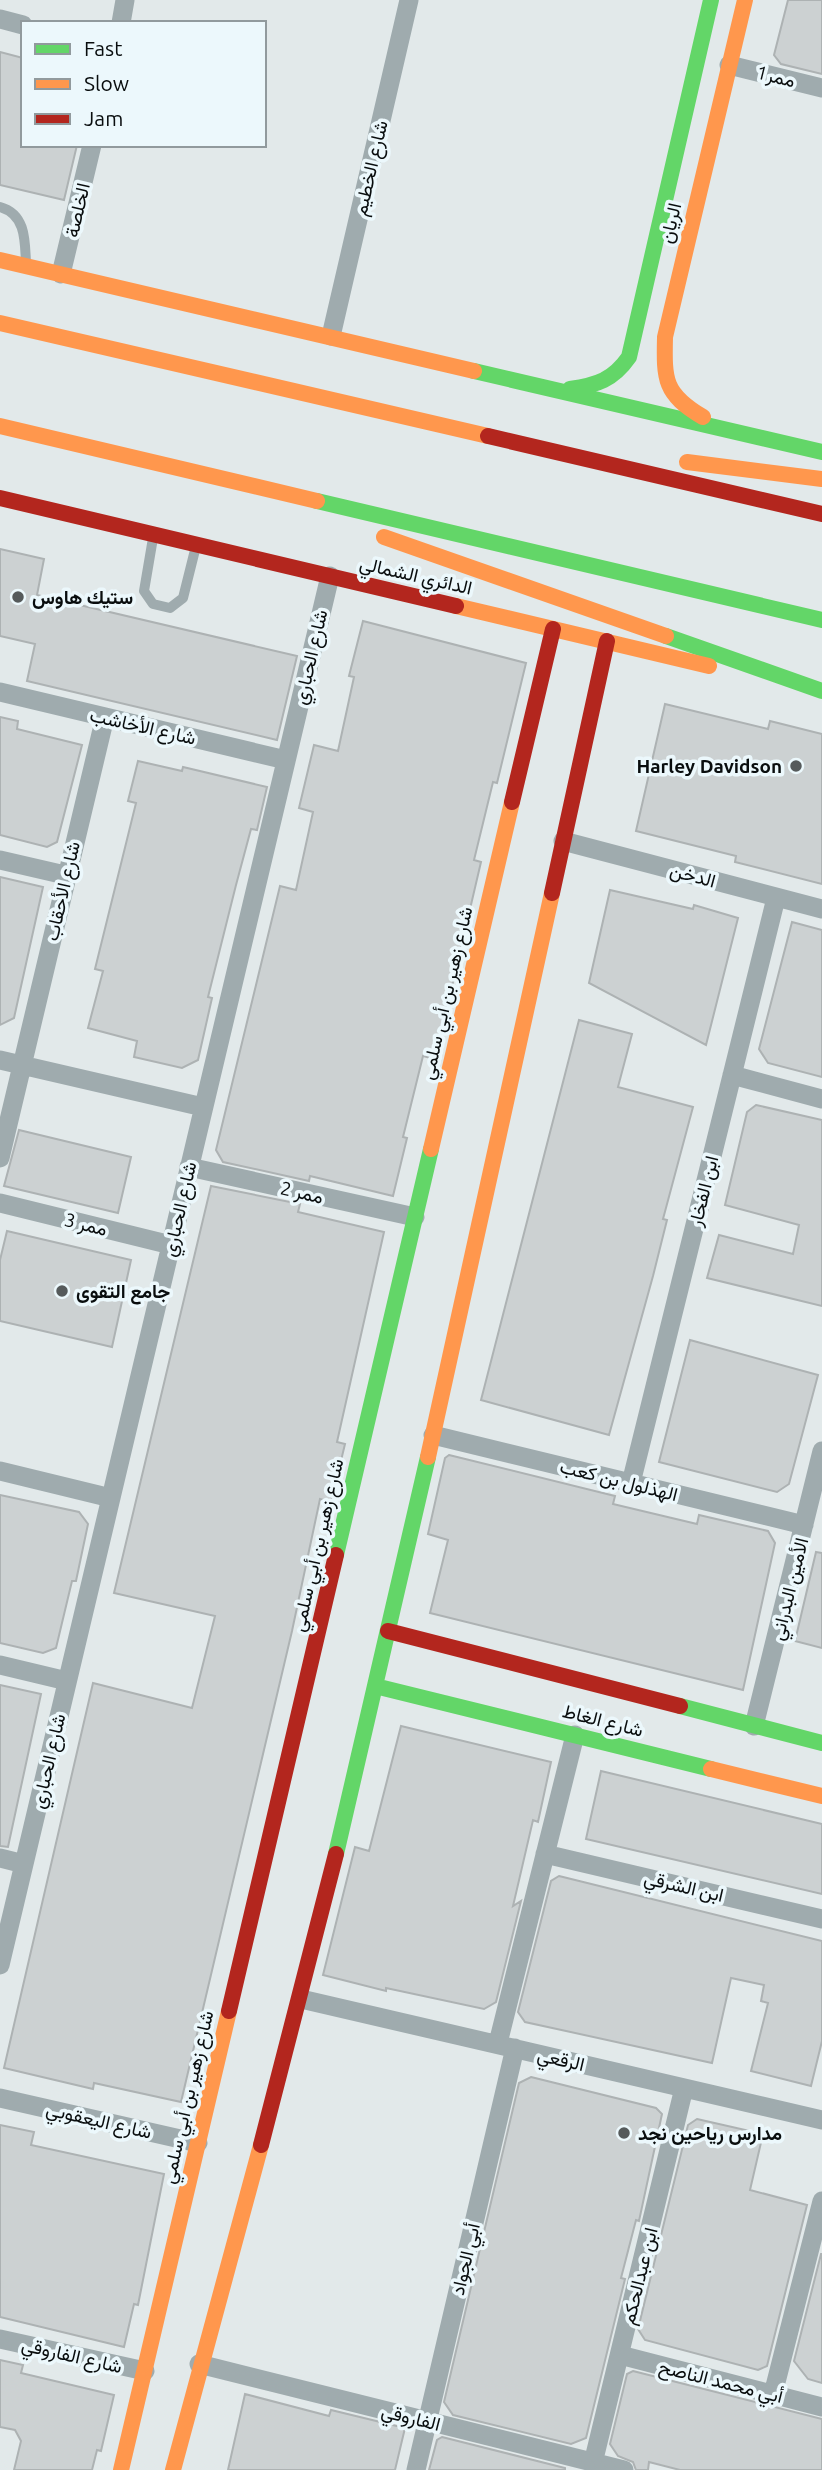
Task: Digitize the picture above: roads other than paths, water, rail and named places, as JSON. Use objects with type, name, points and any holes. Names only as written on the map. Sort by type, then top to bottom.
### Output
[{"type":"main road","name":"الريان","points":[[711,0],[648,353],[677,402],[724,428]]},
{"type":"main road","name":"الريان","points":[[557,391],[602,385],[648,353],[665,337],[745,0]]},
{"type":"main road","points":[[0,260],[822,452]]},
{"type":"main road","points":[[0,323],[822,514]]},
{"type":"main road","points":[[0,426],[822,620]]},
{"type":"main road","points":[[490,436],[822,479]]},
{"type":"main road","points":[[212,477],[822,692]]},
{"type":"main road","name":"الدائري الشمالي","points":[[0,498],[822,692]]},
{"type":"main road","name":"شارع زهير بن أبي سلمي","points":[[121,2470],[553,629]]},
{"type":"main road","points":[[173,2470],[199,2364],[300,1999],[375,1686],[433,1435],[607,641]]},
{"type":"main road","name":"شارع الغاط","points":[[388,1631],[822,1743]]},
{"type":"main road","name":"شارع الغاط","points":[[375,1686],[822,1796]]},
{"type":"street","points":[[121,21],[125,0]]},
{"type":"street","name":"شارع الخطيم","points":[[331,336],[409,0]]},
{"type":"street","points":[[0,19],[21,24]]},
{"type":"street","name":"ممر1","points":[[729,65],[822,88]]},
{"type":"street","name":"الخلصة","points":[[61,274],[92,147]]},
{"type":"street","name":"شارع الحباري","points":[[0,1965],[330,576]]},
{"type":"street","name":"شارع الأخاشب","points":[[0,692],[286,760]]},
{"type":"street","name":"شارع الأحقاب","points":[[0,1158],[7,1097],[22,1066],[65,875],[105,717]]},
{"type":"street","name":"الدخن","points":[[563,841],[822,909]]},
{"type":"street","points":[[0,860],[65,875]]},
{"type":"street","name":"ابن الفخار","points":[[631,1483],[776,898]]},
{"type":"street","points":[[0,1060],[204,1107]]},
{"type":"street","points":[[732,1075],[822,1099]]},
{"type":"street","name":"ممر 2","points":[[189,1167],[415,1217]]},
{"type":"street","name":"ممر 3","points":[[0,1203],[171,1245]]},
{"type":"street","name":"الهذلول بن كعب","points":[[433,1435],[804,1525]]},
{"type":"street","name":"الأمين البدراني","points":[[754,1726],[822,1451]]},
{"type":"street","points":[[0,1471],[111,1498]]},
{"type":"street","points":[[0,1665],[68,1681]]},
{"type":"street","name":"أبي الجواد","points":[[416,2470],[507,2046],[545,1854],[575,1735]]},
{"type":"street","name":"ابن الشرقي","points":[[545,1854],[822,1919]]},
{"type":"street","points":[[0,1858],[24,1864]]},
{"type":"street","name":"الرقعي","points":[[300,1999],[822,2120]]},
{"type":"street","name":"ابن عبدالحكم","points":[[593,2463],[684,2088]]},
{"type":"street","name":"شارع اليعقوبي","points":[[0,2098],[198,2143]]},
{"type":"street","points":[[773,2394],[822,2201]]},
{"type":"street","name":"شارع الفاروقي","points":[[0,2339],[145,2371]]},
{"type":"street","name":"أبي محمد الناصح","points":[[620,2355],[822,2407]]},
{"type":"street","name":"الفاروقي","points":[[199,2364],[624,2470]]},
{"type":"lane","points":[[0,206],[11,209],[22,223],[26,266]]},
{"type":"lane","points":[[154,534],[144,591],[153,604],[170,608],[183,598],[196,544]]},
{"type":"place","name":"ستيك هاوس","points":[[18,597]]},
{"type":"place","name":"Harley Davidson","points":[[796,766]]},
{"type":"place","name":"جامع التقوى","points":[[62,1291]]},
{"type":"place","name":"مدارس رياحين نجد","points":[[624,2133]]}]
